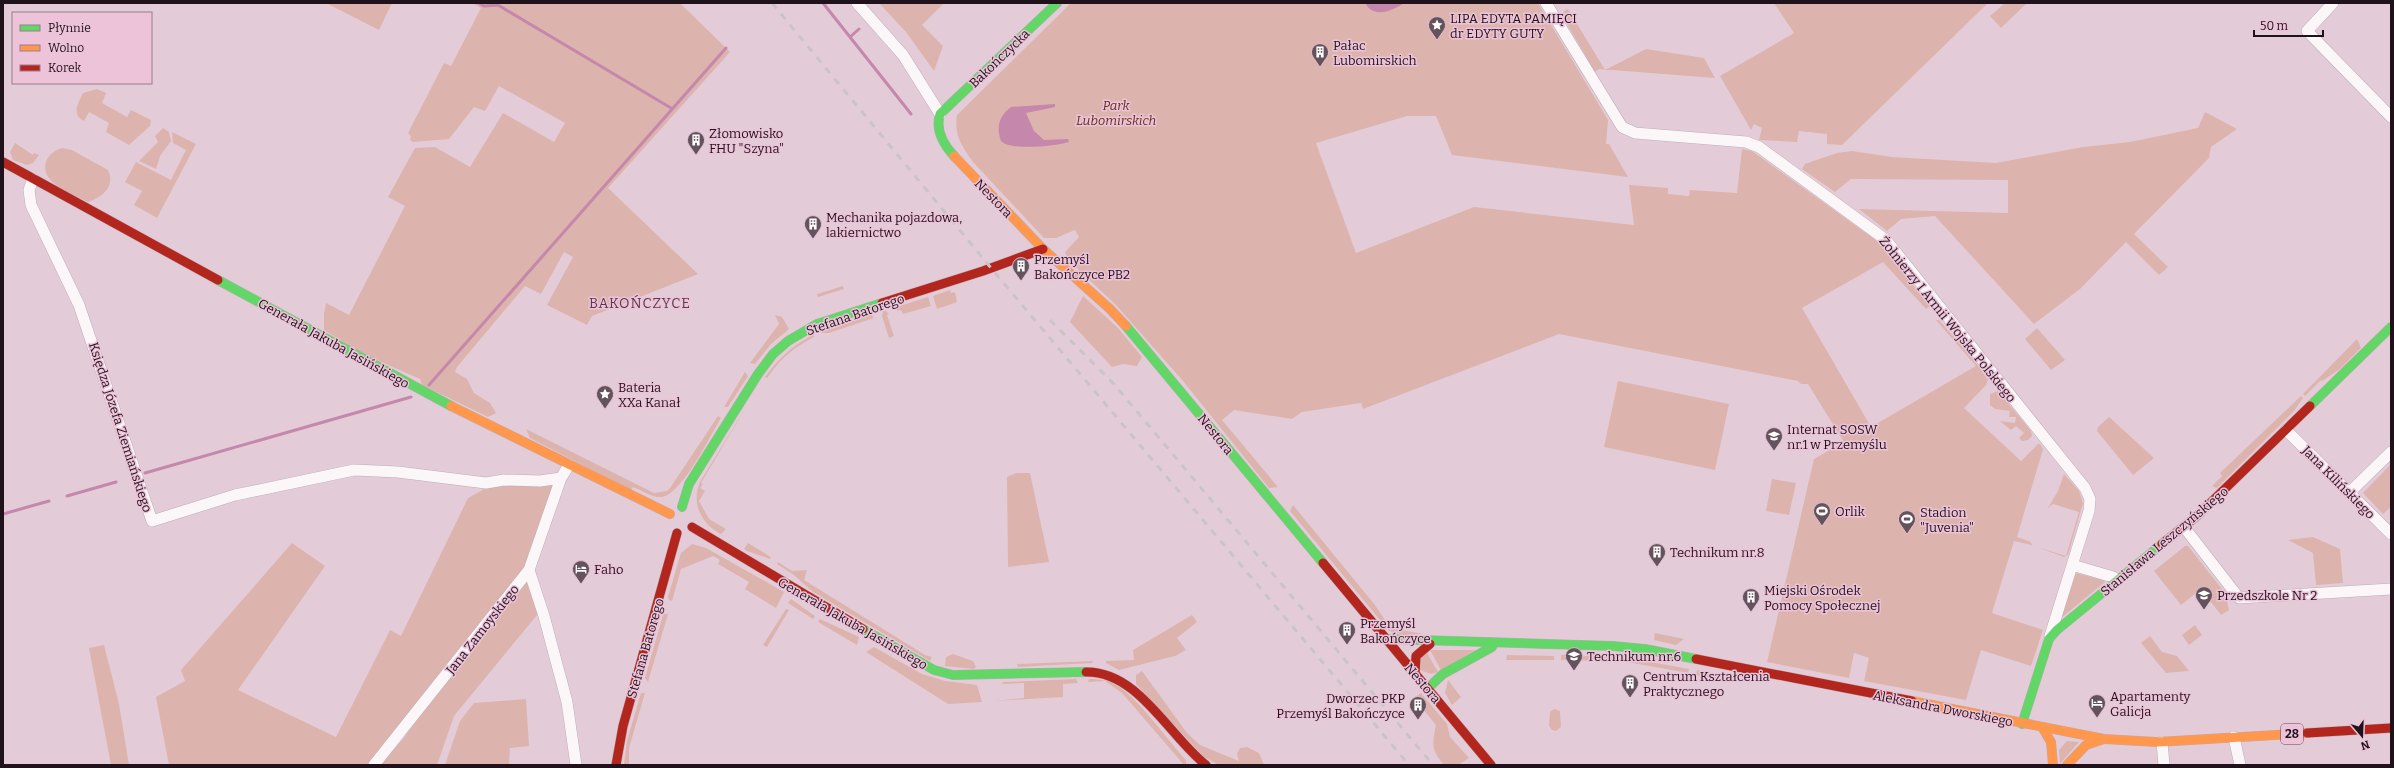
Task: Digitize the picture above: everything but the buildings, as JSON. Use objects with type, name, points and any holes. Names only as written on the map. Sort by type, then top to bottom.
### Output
[{"type":"street","points":[[857,3],[903,55],[940,114]]},
{"type":"street","name":"Bakończycka","points":[[940,114],[1057,3]]},
{"type":"street","name":"Żołnierzy I Armii Wojska Polskiego","points":[[1546,3],[1622,127],[1635,133],[1751,143],[1851,213],[1886,240],[2085,488],[2090,500],[2089,512],[2049,639]]},
{"type":"street","points":[[2333,3],[2307,31],[2391,117]]},
{"type":"street","name":"Nestora","points":[[940,114],[937,123],[939,134],[951,152],[1043,249],[1110,309],[1137,338],[1428,688],[1490,765]]},
{"type":"street","name":"Generała Jakuba Jasińskiego","points":[[3,162],[418,390],[670,514]]},
{"type":"street","name":"Księdza Józefa Ziemiańskiego","points":[[34,179],[29,190],[31,206],[79,305],[152,521],[235,495],[354,470],[398,472],[486,483],[504,480],[540,481],[561,478]]},
{"type":"street","name":"Stefana Batorego","points":[[682,507],[689,484],[758,374],[773,354],[788,341],[817,324],[983,271],[1043,249]]},
{"type":"street","name":"Stanisława Leszczyńskiego","points":[[2022,724],[2049,639],[2057,630],[2184,527],[2391,327]]},
{"type":"street","name":"Jana Kilińskiego","points":[[2286,430],[2391,534]]},
{"type":"street","points":[[2350,492],[2391,452]]},
{"type":"street","points":[[561,478],[568,465]]},
{"type":"street","name":"Jana Zamoyskiego","points":[[374,765],[528,570],[561,478]]},
{"type":"street","points":[[682,507],[693,519],[687,532],[678,533],[670,526],[670,514],[675,509],[682,507]]},
{"type":"street","name":"Generała Jakuba Jasińskiego","points":[[693,519],[711,540],[934,670],[953,675],[974,676],[1097,672],[1116,676],[1129,685],[1189,753],[1206,765]]},
{"type":"street","points":[[2184,527],[2239,598],[2391,589]]},
{"type":"street","name":"Stefana Batorego","points":[[616,765],[623,726],[678,533]]},
{"type":"street","points":[[2072,565],[2113,576],[2117,581]]},
{"type":"street","points":[[528,570],[544,616],[567,702],[576,765]]},
{"type":"street","name":"Aleksandra Dworskiego","points":[[1387,640],[1430,644],[1588,644],[1645,649],[2104,739],[2162,742],[2391,728]]},
{"type":"street","points":[[1415,674],[1414,662],[1417,653],[1430,644]]},
{"type":"street","name":"Aleksandra Dworskiego","points":[[1428,688],[1443,674],[1497,644]]},
{"type":"street","points":[[2042,727],[2051,742],[2053,765]]},
{"type":"street","points":[[2053,752],[2060,741],[2079,734]]},
{"type":"street","points":[[2234,737],[2240,765]]},
{"type":"street","name":"28","points":[[2067,765],[2086,745],[2104,739]]},
{"type":"street","points":[[2162,742],[2164,765]]},
{"type":"green space","points":[[326,3],[392,3],[379,30]]},
{"type":"green space","points":[[472,3],[680,3],[730,52],[608,188],[698,274],[592,316],[587,325],[547,305],[573,257],[564,252],[541,294],[525,286],[457,367],[455,372],[467,379],[474,393],[490,403],[496,413],[488,417],[422,385],[420,379],[363,354],[324,330],[326,303],[349,315],[405,206],[388,197],[415,148],[435,147],[470,167],[503,113],[554,142],[565,123],[499,86],[485,111],[474,107],[449,139],[413,142],[410,140],[411,136],[408,133],[444,63],[451,66],[481,8]]},
{"type":"green space","points":[[879,3],[944,3],[922,25],[943,46],[934,71],[906,32]]},
{"type":"green space","name":"Park Lubomirskich","points":[[1071,3],[1538,3],[1608,120],[1606,144],[1609,144],[1628,177],[1452,155],[1436,116],[1407,116],[1316,143],[1356,253],[1474,207],[1634,225],[1629,185],[1668,188],[1668,194],[1689,196],[1690,190],[1737,193],[1742,149],[1752,151],[1877,241],[1930,306],[1926,309],[1883,262],[1802,308],[1871,427],[1976,366],[1936,320],[1939,320],[1974,360],[1988,380],[1986,385],[1964,408],[2021,461],[2038,444],[2040,444],[2043,449],[2017,537],[2031,542],[2032,545],[2014,541],[1992,613],[2043,630],[2031,666],[1981,650],[1966,700],[1864,681],[1869,658],[1854,653],[1849,678],[1767,662],[1814,459],[1844,442],[1808,384],[1801,384],[1798,381],[1559,334],[1363,409],[1361,403],[1302,412],[1292,419],[1234,410],[1222,420],[1278,487],[1269,488],[1183,381],[1116,305],[1067,259],[1065,252],[1079,237],[1075,230],[1056,238],[1044,238],[973,162],[959,140],[956,122],[957,115]]},
{"type":"green space","points":[[1774,3],[1988,3],[1842,145],[1827,144],[1827,134],[1799,131],[1797,142],[1759,140],[1762,128],[1754,124],[1751,130],[1720,76],[1794,33]]},
{"type":"green space","points":[[2005,3],[2027,3],[2001,28],[1990,16]]},
{"type":"green space","points":[[1568,9],[1605,69],[1599,69],[1595,72],[1563,17],[1564,11]]},
{"type":"green space","points":[[1646,49],[1704,58],[1715,78],[1606,70]]},
{"type":"green space","points":[[97,89],[106,93],[102,103],[127,117],[131,110],[151,120],[150,126],[129,145],[106,132],[109,123],[89,112],[84,121],[80,118],[77,112],[79,101],[83,93]]},
{"type":"green space","points":[[2205,112],[2237,129],[2211,147],[2209,158],[2134,234],[2168,267],[2159,275],[2126,242],[2080,289],[2034,324],[1935,216],[1901,219],[1887,231],[1859,209],[2008,213],[2008,180],[1851,179],[1835,192],[1802,169],[1805,164],[1837,153],[1852,151],[1892,157],[1996,163],[2083,147],[2130,142],[2198,128]]},
{"type":"green space","points":[[163,128],[169,132],[171,141],[160,156],[156,169],[139,161],[158,142],[155,136]]},
{"type":"green space","points":[[172,132],[196,144],[157,218],[134,205],[142,191],[125,182],[136,162],[171,180],[186,150],[173,143]]},
{"type":"green space","points":[[15,143],[33,155],[34,153],[39,155],[33,163],[27,165],[13,160],[10,152]]},
{"type":"green space","points":[[62,148],[72,150],[108,170],[110,176],[109,186],[103,194],[88,202],[59,187],[53,182],[45,169],[46,162],[52,153]]},
{"type":"green space","points":[[843,286],[844,289],[818,297],[817,294]]},
{"type":"green space","points":[[950,290],[951,293],[955,292],[957,302],[937,309],[933,296]]},
{"type":"green space","points":[[1083,296],[1118,328],[1142,357],[1137,366],[1123,364],[1112,367],[1070,322]]},
{"type":"green space","points":[[928,297],[931,306],[903,314],[901,310],[897,311],[897,307]]},
{"type":"green space","points":[[883,311],[886,311],[889,314],[887,315],[894,336],[889,338],[882,316]]},
{"type":"green space","points":[[775,315],[782,317],[789,329],[771,344],[755,364],[750,363],[779,324]]},
{"type":"green space","points":[[872,315],[874,318],[829,333],[822,333],[821,331]]},
{"type":"green space","points":[[2037,328],[2065,360],[2051,370],[2025,339]]},
{"type":"green space","points":[[813,335],[814,337],[788,354],[767,378],[765,377],[786,353]]},
{"type":"green space","points":[[2357,339],[2361,348],[2340,369],[2322,381],[2321,380],[2305,396],[2303,394]]},
{"type":"green space","points":[[745,372],[748,376],[728,407],[724,407]]},
{"type":"green space","points":[[1618,381],[1729,404],[1715,470],[1604,447]]},
{"type":"green space","points":[[1998,391],[2031,431],[2032,436],[2028,440],[2022,441],[2019,438],[2024,433],[2016,426],[2011,430],[2000,421],[2015,423],[2016,417],[2009,417],[2010,411],[1995,409],[1990,405],[1990,394]]},
{"type":"green space","points":[[2301,396],[2303,398],[2294,411],[2217,488],[2212,486],[2222,476],[2220,473]]},
{"type":"green space","points":[[748,404],[701,483],[703,484],[700,488],[705,491],[699,501],[709,519],[726,529],[721,534],[708,525],[703,519],[697,505],[697,490],[700,482]]},
{"type":"green space","points":[[718,416],[721,418],[687,475],[679,486],[662,497],[651,495],[633,487],[631,490],[530,438],[526,429],[654,493],[667,491],[670,488]]},
{"type":"green space","points":[[2109,417],[2154,458],[2133,475],[2097,431],[2098,427]]},
{"type":"green space","points":[[2391,464],[2391,507],[2383,514],[2363,493]]},
{"type":"green space","points":[[1016,473],[1030,473],[1049,562],[1008,567],[1007,477]]},
{"type":"green space","points":[[2064,474],[2079,491],[2083,503],[2068,555],[2066,556],[2079,512],[2053,504],[2048,508],[2058,491]]},
{"type":"green space","points":[[1772,479],[1796,483],[1789,515],[1766,511]]},
{"type":"green space","points":[[553,483],[555,487],[525,567],[367,765],[169,765],[156,697],[185,681],[181,670],[292,543],[325,566],[238,690],[336,737],[390,630],[401,636],[468,498],[488,487]]},
{"type":"green space","points":[[1293,505],[1375,605],[1390,628],[1424,634],[1404,635],[1389,631],[1290,511]]},
{"type":"green space","points":[[2313,537],[2340,549],[2343,583],[2316,585],[2313,553],[2288,540]]},
{"type":"green space","points":[[748,543],[771,557],[770,559],[744,549]]},
{"type":"green space","points":[[692,544],[706,548],[784,592],[776,608],[745,589],[749,582],[718,564],[720,560],[713,556],[681,569],[672,601],[669,600],[668,597],[681,553]]},
{"type":"green space","points":[[2185,546],[2188,546],[2225,593],[2229,610],[2221,615],[2201,589],[2181,605],[2154,571]]},
{"type":"green space","points":[[2037,547],[2066,556],[2064,557]]},
{"type":"green space","points":[[778,562],[792,571],[807,570],[804,580],[925,655],[932,657],[930,661],[813,592],[794,575],[777,564]]},
{"type":"green space","points":[[2075,573],[2103,580],[2105,582],[2061,618]]},
{"type":"green space","points":[[526,582],[535,597],[538,606],[537,615],[454,716],[437,765],[380,765],[405,737],[413,721]]},
{"type":"green space","points":[[791,599],[815,616],[813,619],[788,603]]},
{"type":"green space","points":[[786,609],[789,610],[767,647],[763,645]]},
{"type":"green space","points":[[668,614],[648,682],[645,678],[663,615]]},
{"type":"green space","points":[[1192,615],[1197,622],[1177,638],[1186,650],[1175,656],[1119,670],[1106,663],[1106,661],[1134,660],[1133,650]]},
{"type":"green space","points":[[820,619],[859,637],[857,645],[818,622]]},
{"type":"green space","points":[[2195,625],[2202,635],[2189,645],[2182,635]]},
{"type":"green space","points":[[1655,633],[1684,639],[1676,645],[1654,640]]},
{"type":"green space","points":[[2150,636],[2162,652],[2177,656],[2189,671],[2166,673],[2141,643]]},
{"type":"green space","points":[[104,645],[119,704],[129,765],[111,765],[89,648]]},
{"type":"green space","points":[[874,647],[922,674],[945,681],[977,685],[982,702],[948,704],[866,652]]},
{"type":"green space","points":[[1430,650],[1475,650],[1441,670]]},
{"type":"green space","points":[[1426,651],[1438,672],[1431,674],[1420,670],[1418,658]]},
{"type":"green space","points":[[953,654],[973,661],[976,667],[974,669],[945,666],[946,657]]},
{"type":"green space","points":[[1507,655],[1554,656],[1554,660],[1506,660]]},
{"type":"green space","points":[[1561,655],[1617,657],[1618,661],[1561,660]]},
{"type":"green space","points":[[1629,658],[1689,669],[1688,673],[1627,662]]},
{"type":"green space","points":[[1093,661],[1092,663],[1018,667],[1017,664]]},
{"type":"green space","points":[[1697,670],[1722,675],[1721,680],[1696,675]]},
{"type":"green space","points":[[1142,671],[1187,733],[1200,745],[1239,761],[1237,754],[1240,748],[1247,747],[1259,753],[1264,765],[1219,765],[1204,757],[1136,684],[1136,675]]},
{"type":"green space","points":[[1076,679],[1078,683],[1063,684],[1063,697],[993,701],[1024,698],[1024,683],[1002,684],[1003,682]]},
{"type":"green space","points":[[1089,679],[1105,681],[1088,682]]},
{"type":"green space","points":[[1448,680],[1461,697],[1452,705],[1445,693]]},
{"type":"green space","points":[[1105,681],[1116,685],[1143,709],[1186,760],[1186,765],[1184,765],[1122,693]]},
{"type":"green space","points":[[641,693],[645,693],[629,748],[629,765],[624,765],[627,741]]},
{"type":"green space","points":[[1421,693],[1447,724],[1450,737],[1469,758],[1458,765],[1444,765],[1437,755],[1433,742],[1436,725],[1414,698]]},
{"type":"green space","points":[[526,699],[529,746],[510,748],[509,765],[445,765],[460,721],[474,703]]},
{"type":"green space","points":[[1554,709],[1560,711],[1561,727],[1556,731],[1552,730],[1549,726],[1550,712]]},
{"type":"green space","points":[[2067,741],[2079,742],[2060,764],[2059,750]]},
{"type":"shaded area","points":[[1365,3],[1404,3],[1389,11],[1378,12],[1373,11]]},
{"type":"shaded area","points":[[1055,104],[1055,107],[1026,113],[1034,131],[1044,140],[1068,139],[1069,142],[1054,145],[1023,147],[1006,144],[1001,141],[999,126],[1001,118],[1011,107]]},
{"type":"waterway","points":[[479,3],[484,6],[498,5],[671,108]]},
{"type":"waterway","points":[[823,3],[911,114]]},
{"type":"waterway","points":[[850,37],[859,29]]},
{"type":"waterway","points":[[429,385],[726,48]]},
{"type":"waterway","points":[[145,473],[411,397]]},
{"type":"waterway","points":[[67,496],[116,482]]},
{"type":"waterway","points":[[3,514],[49,501]]},
{"type":"railway","points":[[772,3],[991,268],[1409,765]]},
{"type":"railway","points":[[1050,320],[1114,384],[1433,765]]},
{"type":"traffic: fast","points":[[954,156],[946,147],[939,131],[940,114],[1057,3]]},
{"type":"traffic: fast","points":[[218,280],[451,406]]},
{"type":"traffic: fast","points":[[682,507],[689,484],[758,374],[773,354],[788,341],[817,324],[882,303]]},
{"type":"traffic: fast","points":[[1126,326],[1323,563]]},
{"type":"traffic: fast","points":[[2310,406],[2391,327]]},
{"type":"traffic: fast","points":[[2022,724],[2049,639],[2057,630],[2162,544]]},
{"type":"traffic: fast","points":[[863,629],[934,670],[953,675],[1086,672]]},
{"type":"traffic: fast","points":[[1387,639],[1613,646],[1645,649],[1696,659]]},
{"type":"traffic: fast","points":[[1428,688],[1443,674],[1492,647]]},
{"type":"traffic: slow","points":[[954,156],[1043,249],[1110,309],[1126,326]]},
{"type":"traffic: slow","points":[[451,406],[670,514]]},
{"type":"traffic: slow","points":[[1912,701],[2104,739]]},
{"type":"traffic: slow","points":[[2042,727],[2051,742],[2053,765]]},
{"type":"traffic: slow","points":[[2067,765],[2086,745],[2104,739],[2157,742],[2307,733]]},
{"type":"traffic: jam","points":[[3,162],[218,280]]},
{"type":"traffic: jam","points":[[882,303],[983,271],[1043,249]]},
{"type":"traffic: jam","points":[[2162,544],[2198,515],[2310,406]]},
{"type":"traffic: jam","points":[[692,527],[863,629]]},
{"type":"traffic: jam","points":[[616,765],[623,726],[677,533]]},
{"type":"traffic: jam","points":[[1323,563],[1491,765]]},
{"type":"traffic: jam","points":[[1415,674],[1416,656],[1430,644]]},
{"type":"traffic: jam","points":[[1696,659],[1912,701]]},
{"type":"traffic: jam","points":[[1086,672],[1105,675],[1121,682],[1137,693],[1152,707],[1192,753],[1206,765]]},
{"type":"traffic: jam","points":[[2307,733],[2391,728]]},
{"type":"place","name":"LIPA EDYTA PAMIĘCI dr EDYTY GUTY","points":[[1437,40]]},
{"type":"place","name":"Pałac Lubomirskich","points":[[1320,67]]},
{"type":"place","name":"Złomowisko FHU \"Szyna\"","points":[[696,155]]},
{"type":"place","name":"Mechanika pojazdowa, lakiernictwo","points":[[813,239]]},
{"type":"place","name":"Przemyśl Bakończyce PB2","points":[[1021,281]]},
{"type":"place","name":"Bateria XXa Kanał","points":[[605,409]]},
{"type":"place","name":"Internat SOSW nr.1 w Przemyślu","points":[[1774,451]]},
{"type":"place","name":"Orlik","points":[[1822,526]]},
{"type":"place","name":"Stadion \"Juvenia\"","points":[[1907,534]]},
{"type":"place","name":"Technikum nr.8","points":[[1657,567]]},
{"type":"place","name":"Faho","points":[[581,584]]},
{"type":"place","name":"Przedszkole Nr 2","points":[[2204,610]]},
{"type":"place","name":"Miejski Ośrodek Pomocy Społecznej","points":[[1751,612]]},
{"type":"place","name":"Przemyśl Bakończyce","points":[[1347,645]]},
{"type":"place","name":"Technikum nr.6","points":[[1574,671]]},
{"type":"place","name":"Centrum Kształcenia Praktycznego","points":[[1630,698]]},
{"type":"place","name":"Apartamenty Galicja","points":[[2097,718]]},
{"type":"place","name":"Dworzec PKP Przemyśl Bakończyce","points":[[1418,720]]},
{"type":"district","name":"BAKOŃCZYCE","points":[[640,303]]}]
